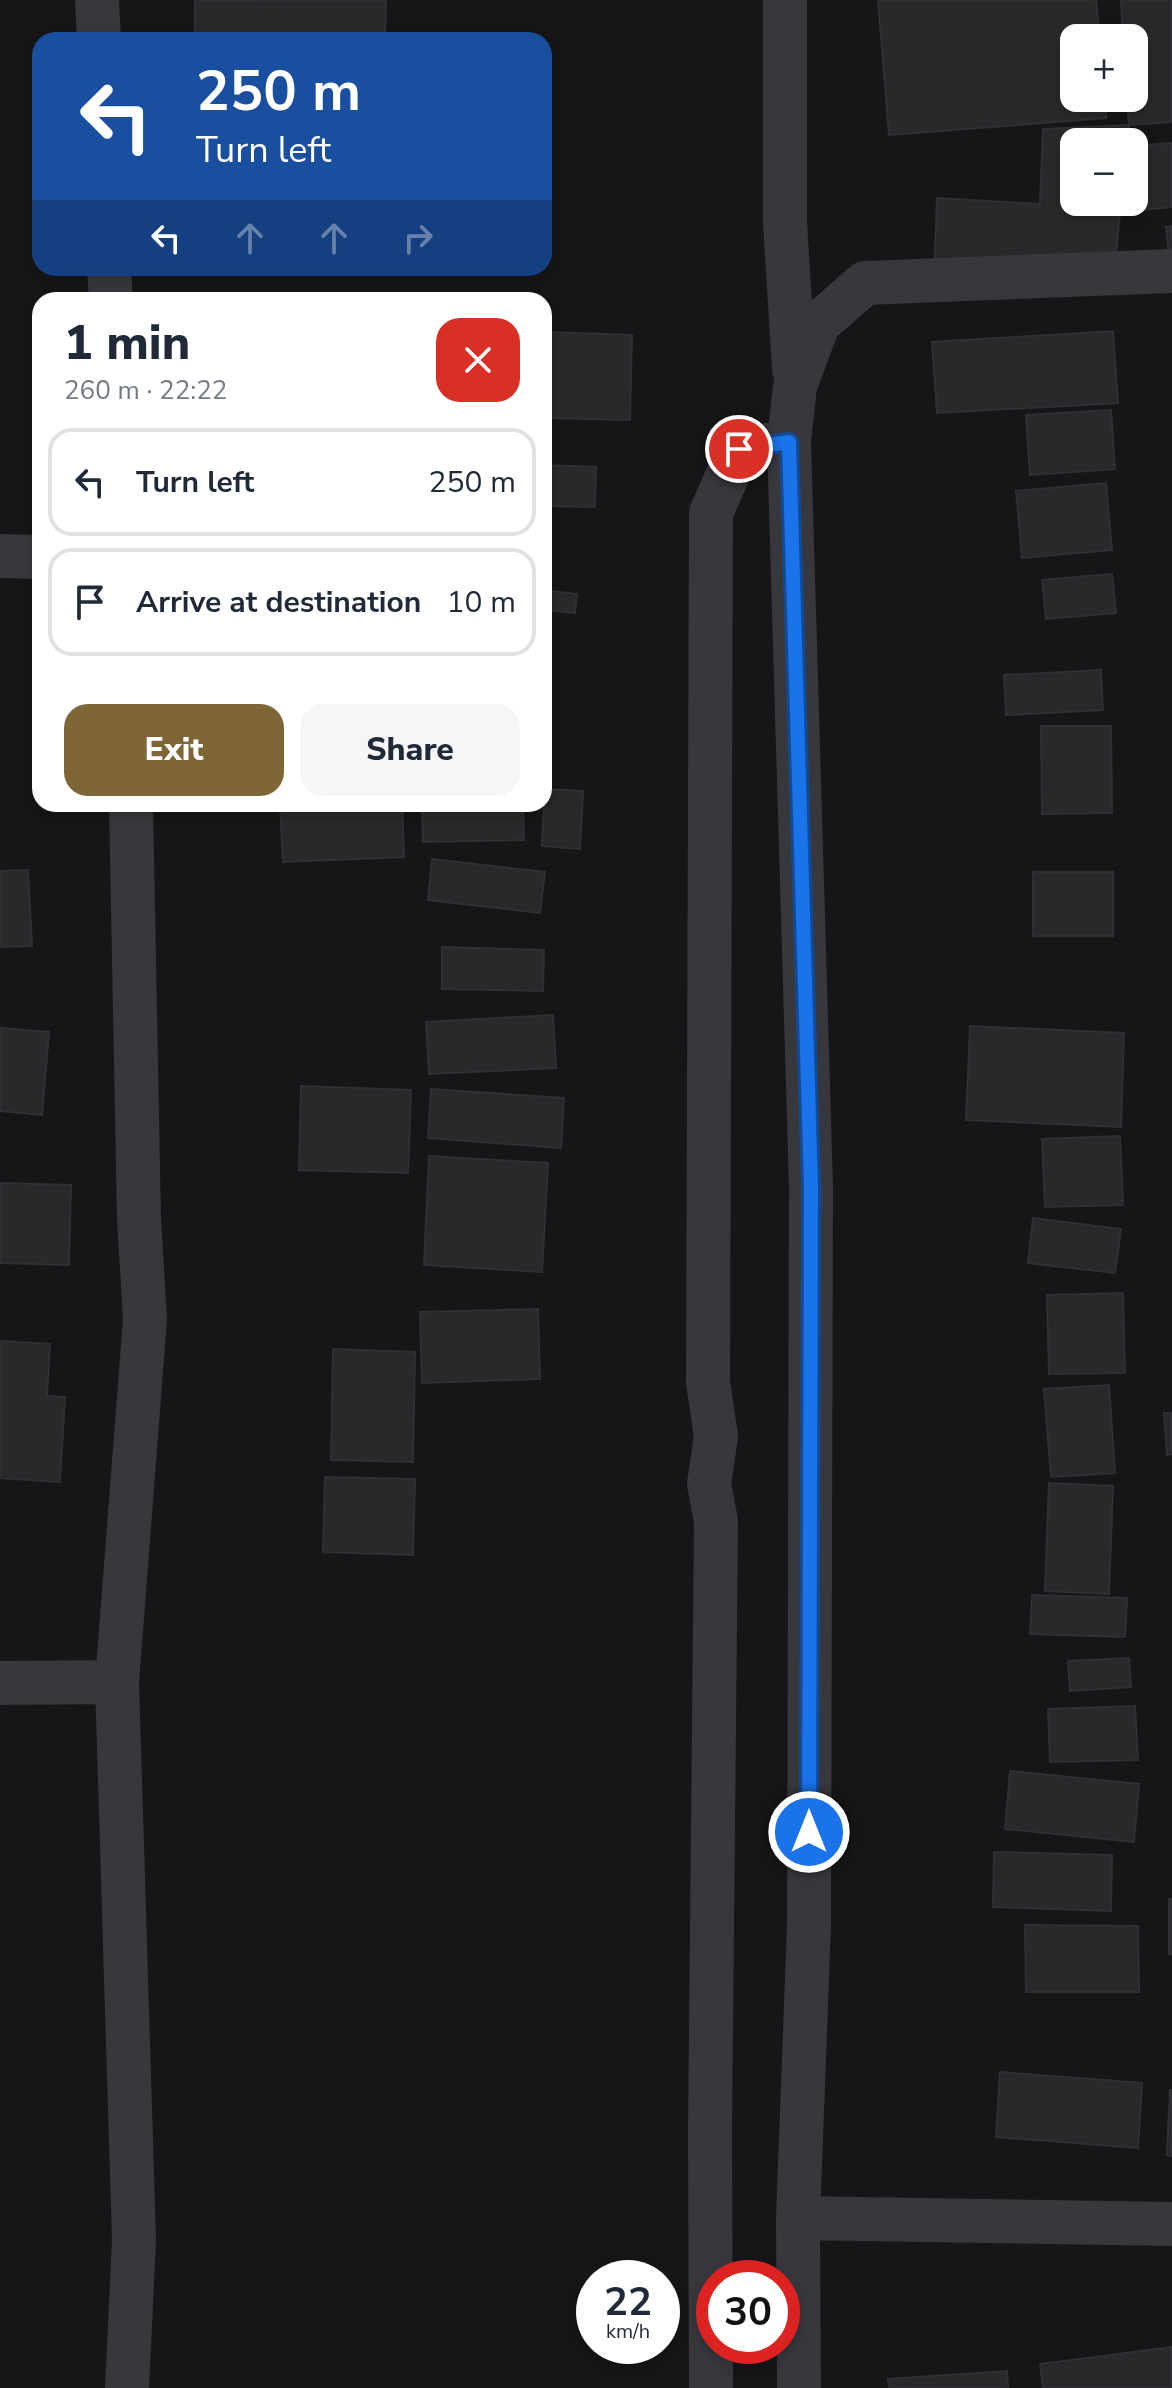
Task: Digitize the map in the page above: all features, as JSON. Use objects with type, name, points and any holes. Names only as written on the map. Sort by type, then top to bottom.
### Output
[{"type":"street","points":[[97,0],[99,32]]},
{"type":"street","points":[[785,0],[785,222],[795,386],[789,442],[811,1187],[809,1909],[798,2218],[799,2388]]},
{"type":"street","points":[[795,386],[818,324],[865,283],[1172,271]]},
{"type":"street","points":[[711,2388],[710,2131],[716,1521],[709,1484],[716,1436],[708,1382],[711,513],[739,449],[789,442]]},
{"type":"street","points":[[0,556],[32,557]]},
{"type":"street","points":[[127,2388],[134,2240],[117,1682],[145,1319],[139,1219],[131,812]]},
{"type":"street","points":[[0,1683],[117,1682]]},
{"type":"street","points":[[798,2218],[1172,2224]]},
{"type":"building","points":[[195,0],[386,1],[385,32],[195,32]]},
{"type":"building","points":[[878,0],[1096,0],[1099,24],[1060,24],[1060,112],[1106,112],[1106,118],[889,135]]},
{"type":"building","points":[[1121,0],[1172,0],[1172,122],[1129,125],[1128,112],[1148,112],[1148,24],[1122,24]]},
{"type":"building","points":[[1129,125],[1129,128],[1064,128]]},
{"type":"building","points":[[1060,128],[1060,216],[1120,216],[1113,287],[934,277],[937,198],[1040,204],[1043,129]]},
{"type":"building","points":[[1172,143],[1172,207],[1148,209],[1148,145]]},
{"type":"building","points":[[1172,226],[1172,284],[1166,227]]},
{"type":"building","points":[[1113,331],[1118,403],[937,413],[932,342]]},
{"type":"building","points":[[552,332],[632,335],[630,420],[552,418]]},
{"type":"building","points":[[1111,410],[1115,469],[1030,475],[1026,415]]},
{"type":"building","points":[[552,465],[596,467],[595,507],[552,506]]},
{"type":"building","points":[[1106,483],[1112,550],[1022,558],[1016,491]]},
{"type":"building","points":[[1112,574],[1116,613],[1046,619],[1042,580]]},
{"type":"building","points":[[552,591],[577,594],[575,613],[552,611]]},
{"type":"building","points":[[1101,670],[1103,710],[1006,715],[1004,675]]},
{"type":"building","points":[[1041,726],[1111,726],[1112,813],[1042,814]]},
{"type":"building","points":[[552,789],[583,791],[580,849],[542,846],[544,812],[552,812]]},
{"type":"building","points":[[280,812],[402,812],[404,857],[283,862]]},
{"type":"building","points":[[422,812],[523,812],[524,840],[423,842]]},
{"type":"building","points":[[432,859],[545,872],[540,913],[428,900]]},
{"type":"building","points":[[28,870],[32,946],[0,947],[0,871]]},
{"type":"building","points":[[1033,872],[1113,872],[1113,936],[1033,936]]},
{"type":"building","points":[[442,947],[544,950],[543,991],[442,989]]},
{"type":"building","points":[[553,1015],[556,1068],[429,1074],[426,1022]]},
{"type":"building","points":[[970,1026],[1124,1033],[1121,1127],[966,1120]]},
{"type":"building","points":[[0,1028],[49,1032],[42,1115],[0,1111]]},
{"type":"building","points":[[301,1086],[411,1090],[408,1173],[299,1170]]},
{"type":"building","points":[[431,1089],[564,1098],[561,1148],[428,1138]]},
{"type":"building","points":[[1120,1136],[1123,1205],[1045,1207],[1042,1139]]},
{"type":"building","points":[[429,1156],[548,1163],[542,1272],[424,1265]]},
{"type":"building","points":[[0,1183],[71,1185],[69,1265],[0,1263]]},
{"type":"building","points":[[1033,1218],[1121,1229],[1115,1273],[1028,1263]]},
{"type":"building","points":[[1123,1293],[1125,1373],[1049,1374],[1047,1295]]},
{"type":"building","points":[[538,1309],[540,1379],[422,1383],[420,1312]]},
{"type":"building","points":[[0,1341],[50,1344],[47,1396],[65,1397],[60,1482],[0,1478]]},
{"type":"building","points":[[333,1349],[415,1352],[413,1462],[331,1460]]},
{"type":"building","points":[[1109,1385],[1115,1473],[1051,1477],[1044,1389]]},
{"type":"building","points":[[1164,1413],[1172,1413],[1172,1454],[1167,1455]]},
{"type":"building","points":[[325,1477],[415,1479],[413,1555],[323,1552]]},
{"type":"building","points":[[1049,1483],[1113,1486],[1109,1594],[1045,1591]]},
{"type":"building","points":[[1032,1595],[1127,1598],[1125,1637],[1030,1634]]},
{"type":"building","points":[[1129,1658],[1131,1687],[1070,1691],[1068,1661]]},
{"type":"building","points":[[1135,1706],[1138,1760],[1050,1762],[1048,1709]]},
{"type":"building","points":[[1010,1771],[1139,1784],[1134,1842],[1005,1829]]},
{"type":"building","points":[[994,1852],[1112,1855],[1111,1911],[993,1907]]},
{"type":"building","points":[[1169,1899],[1172,1899],[1172,1954],[1169,1954]]},
{"type":"building","points":[[1025,1925],[1138,1926],[1139,1992],[1026,1992]]},
{"type":"building","points":[[1000,2072],[1142,2083],[1138,2148],[996,2137]]},
{"type":"building","points":[[1172,2090],[1172,2156],[1167,2155]]},
{"type":"building","points":[[1172,2347],[1172,2388],[1043,2388],[1040,2364]]},
{"type":"building","points":[[1007,2371],[1008,2388],[889,2388],[888,2379]]},
{"type":"route","points":[[739,449],[789,442],[811,1187],[809,1832]]}]
